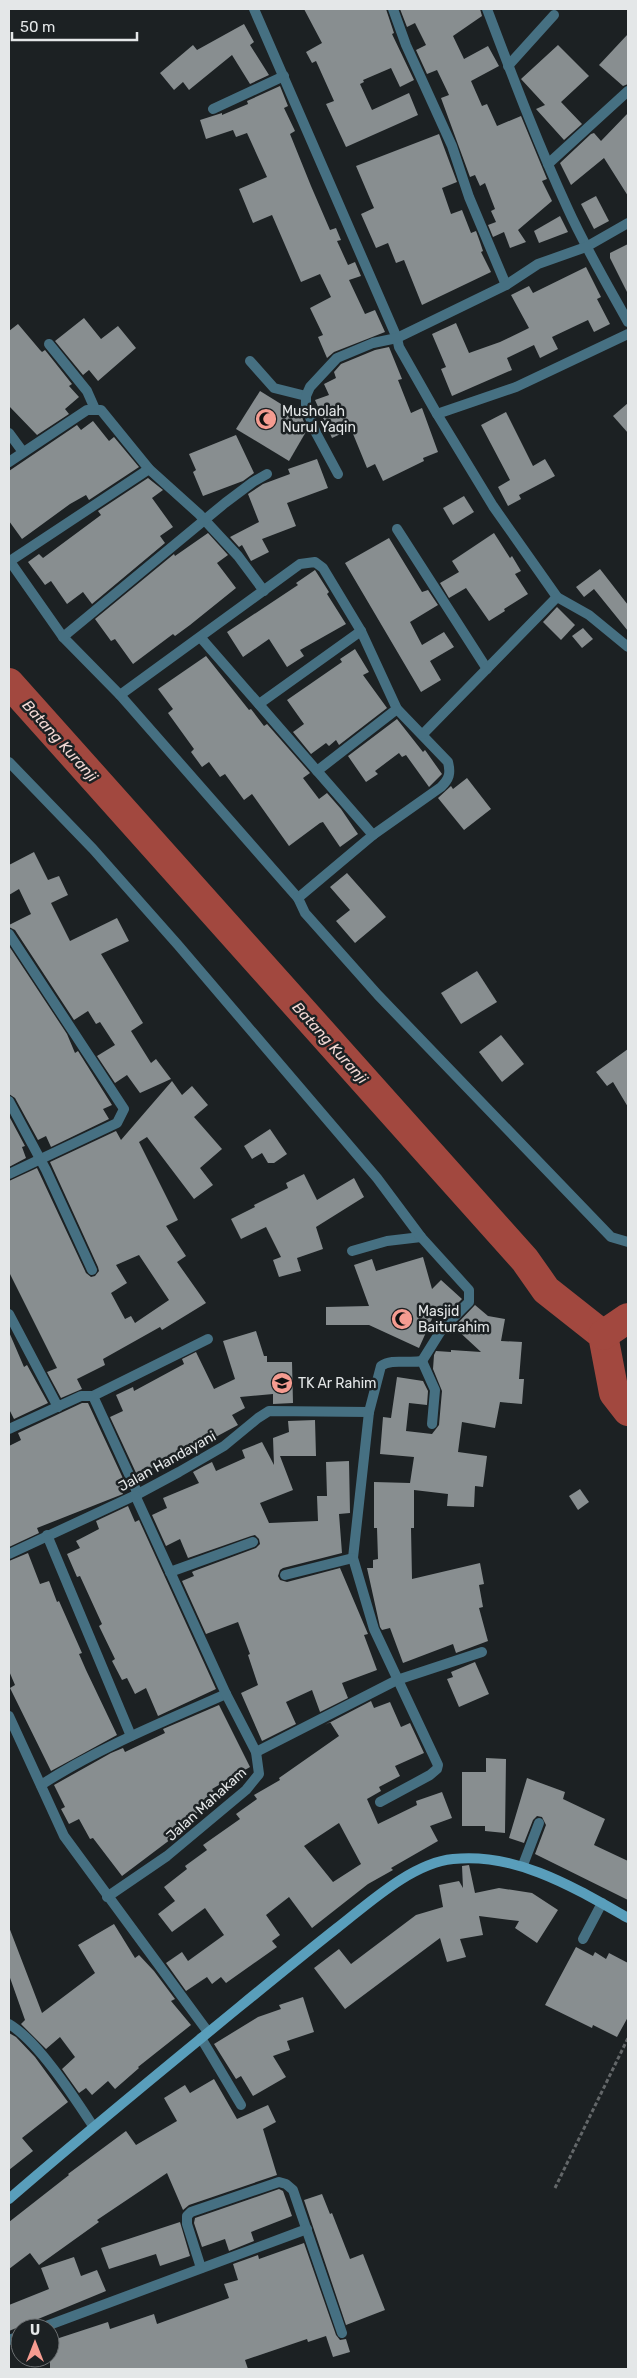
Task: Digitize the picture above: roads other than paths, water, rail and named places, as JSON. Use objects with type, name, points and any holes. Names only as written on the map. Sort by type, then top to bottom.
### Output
[{"type":"main road","points":[[9,2199],[204,2035],[362,1908],[422,1867],[451,1859],[489,1858],[523,1866],[602,1903],[628,1918]]},
{"type":"street","points":[[254,9],[397,338],[399,347],[437,414],[493,506],[557,597],[589,615],[628,647]]},
{"type":"street","points":[[393,9],[414,62],[452,146],[469,197],[506,285]]},
{"type":"street","points":[[487,9],[548,164],[586,247],[628,322]]},
{"type":"street","points":[[508,66],[554,15]]},
{"type":"street","points":[[213,109],[284,76]]},
{"type":"street","points":[[548,164],[628,91]]},
{"type":"street","points":[[338,474],[309,417],[306,396],[310,387],[337,358],[373,343],[397,338],[506,285],[538,264],[586,247],[628,223]]},
{"type":"street","points":[[437,414],[516,387],[628,334]]},
{"type":"street","points":[[49,344],[87,391],[95,409]]},
{"type":"street","points":[[250,361],[274,388],[306,396]]},
{"type":"street","points":[[9,462],[87,410],[95,409],[107,415],[149,469],[206,521],[238,556],[264,591]]},
{"type":"street","points":[[9,434],[23,452]]},
{"type":"street","points":[[149,469],[9,560],[63,637],[120,695],[298,898],[305,913],[378,996],[611,1238],[628,1242]]},
{"type":"street","points":[[63,637],[246,488],[267,474]]},
{"type":"street","points":[[397,529],[488,668]]},
{"type":"street","points":[[120,695],[201,638],[300,564],[315,562],[323,568],[361,631],[397,708],[448,762],[449,779],[441,787],[373,835],[298,898]]},
{"type":"street","points":[[423,734],[557,597]]},
{"type":"street","points":[[259,704],[361,631]]},
{"type":"street","points":[[201,638],[373,835]]},
{"type":"street","points":[[317,771],[397,708]]},
{"type":"street","points":[[9,762],[93,849],[178,946],[377,1178],[422,1237],[469,1290],[469,1302],[442,1329],[422,1361],[409,1364],[392,1361],[381,1366],[369,1412],[353,1558],[374,1629],[436,1761],[437,1769],[430,1775],[380,1802]]},
{"type":"street","points":[[9,934],[124,1108],[117,1123],[9,1174]]},
{"type":"street","points":[[9,1100],[46,1170],[92,1270]]},
{"type":"street","points":[[352,1251],[387,1241],[422,1237]]},
{"type":"street","points":[[9,1314],[58,1407]]},
{"type":"street","points":[[9,1429],[81,1396],[93,1396],[208,1339]]},
{"type":"street","points":[[422,1361],[436,1390],[432,1424]]},
{"type":"street","name":"Jalan Mahakam","points":[[93,1396],[170,1572],[226,1694],[256,1752],[259,1774],[246,1790],[167,1856],[107,1897]]},
{"type":"street","name":"Jalan Handayani","points":[[9,1554],[136,1495],[224,1446],[269,1411],[369,1412]]},
{"type":"street","points":[[47,1535],[131,1736]]},
{"type":"street","points":[[170,1572],[253,1542]]},
{"type":"street","points":[[285,1575],[353,1558]]},
{"type":"street","points":[[256,1752],[397,1680],[482,1652]]},
{"type":"street","points":[[41,1785],[131,1736],[226,1694]]},
{"type":"street","points":[[9,1716],[64,1836],[107,1897],[128,1922],[204,2035],[240,2105]]},
{"type":"street","points":[[523,1866],[539,1823]]},
{"type":"street","points":[[583,1939],[602,1903]]},
{"type":"street","points":[[9,2024],[23,2034],[72,2093],[94,2126]]},
{"type":"street","points":[[201,2268],[187,2224],[187,2216],[191,2212],[279,2182],[286,2184],[293,2190],[342,2333]]},
{"type":"street","points":[[60,2321],[307,2229]]},
{"type":"waterway","name":"Batang Kuranji","points":[[9,683],[525,1260],[546,1290],[603,1335],[614,1393],[628,1411]]},
{"type":"waterway","points":[[603,1335],[628,1318]]},
{"type":"place","name":"Musholah Nurul Yaqin","points":[[266,419]]},
{"type":"place","name":"Masjid Baiturahim","points":[[402,1319]]},
{"type":"place","name":"TK Ar Rahim","points":[[282,1383]]}]
